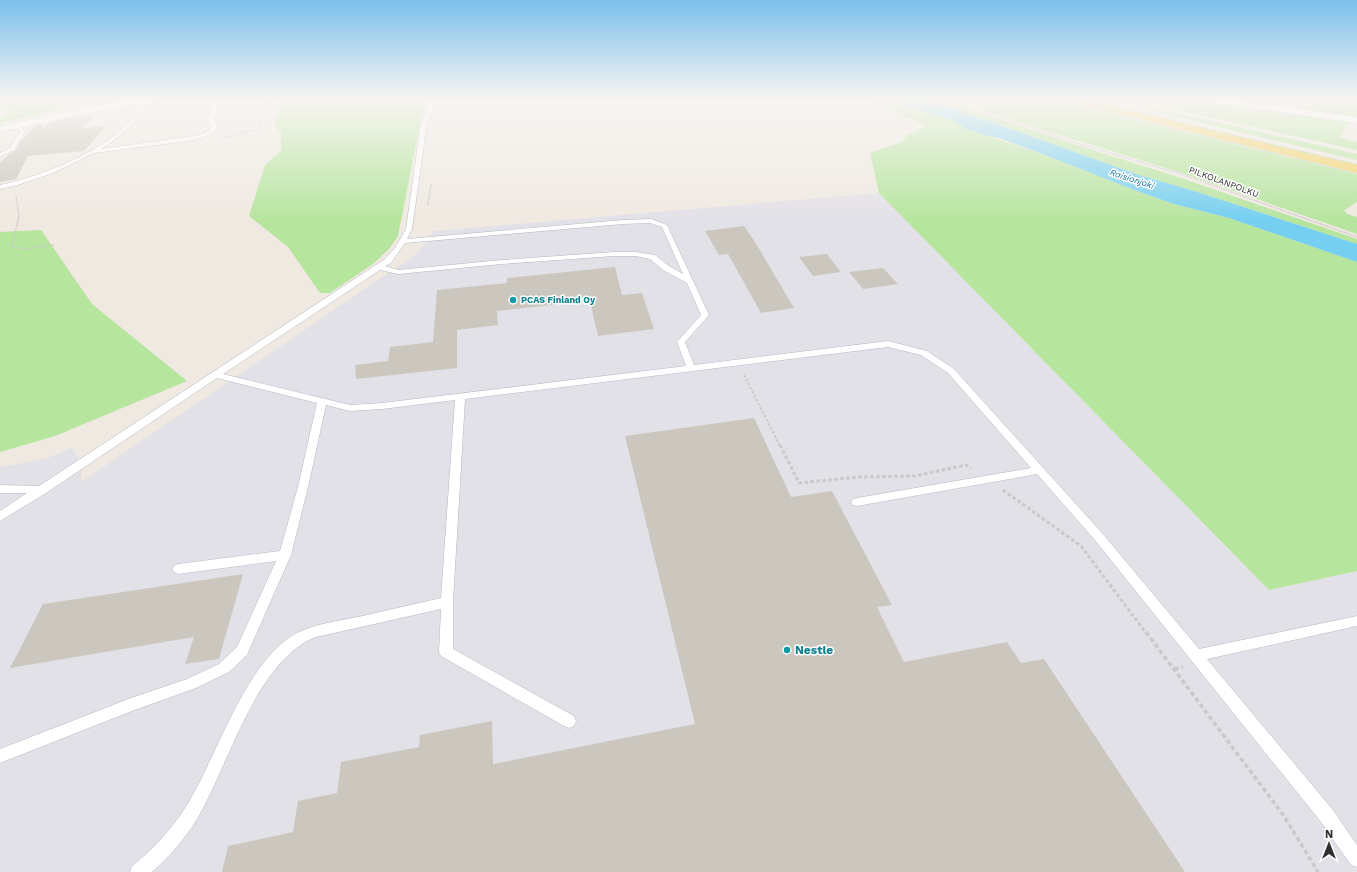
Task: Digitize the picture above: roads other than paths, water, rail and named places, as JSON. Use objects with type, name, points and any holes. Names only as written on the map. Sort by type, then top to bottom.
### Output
[{"type":"main road","points":[[1239,140],[1357,169]]},
{"type":"main road","points":[[1265,140],[1357,162]]},
{"type":"lane","points":[[0,155],[12,149],[17,140]]},
{"type":"lane","points":[[0,187],[14,184],[63,166],[92,152],[110,140]]},
{"type":"lane","points":[[92,152],[184,140]]},
{"type":"lane","points":[[0,517],[388,261],[404,241],[409,229],[422,140]]},
{"type":"lane","points":[[404,241],[623,222],[650,221],[665,226],[705,315],[681,342],[691,368]]},
{"type":"lane","points":[[378,267],[398,272],[502,262],[614,254],[636,254],[652,257],[666,268],[691,282]]},
{"type":"lane","points":[[215,375],[350,408],[382,406],[888,344],[924,353],[951,371],[1098,536],[1327,816],[1357,860]]},
{"type":"lane","points":[[460,396],[447,602],[446,652],[569,721]]},
{"type":"lane","points":[[0,756],[131,705],[192,684],[224,668],[242,651],[285,555],[303,487],[322,401]]},
{"type":"lane","points":[[857,502],[1040,470]]},
{"type":"lane","points":[[0,489],[43,490]]},
{"type":"lane","points":[[178,569],[285,555]]},
{"type":"lane","points":[[138,872],[172,841],[191,813],[267,668],[283,650],[298,638],[320,630],[447,602]]},
{"type":"lane","points":[[1196,656],[1357,621]]},
{"type":"water","name":"Raisionjoki","points":[[1004,140],[1040,140],[1139,175],[1194,191],[1357,244],[1357,262],[1229,218],[1174,204]]},
{"type":"place","name":"PCAS Finland Oy","points":[[513,300]]},
{"type":"place","name":"Nestle","points":[[787,650]]}]
